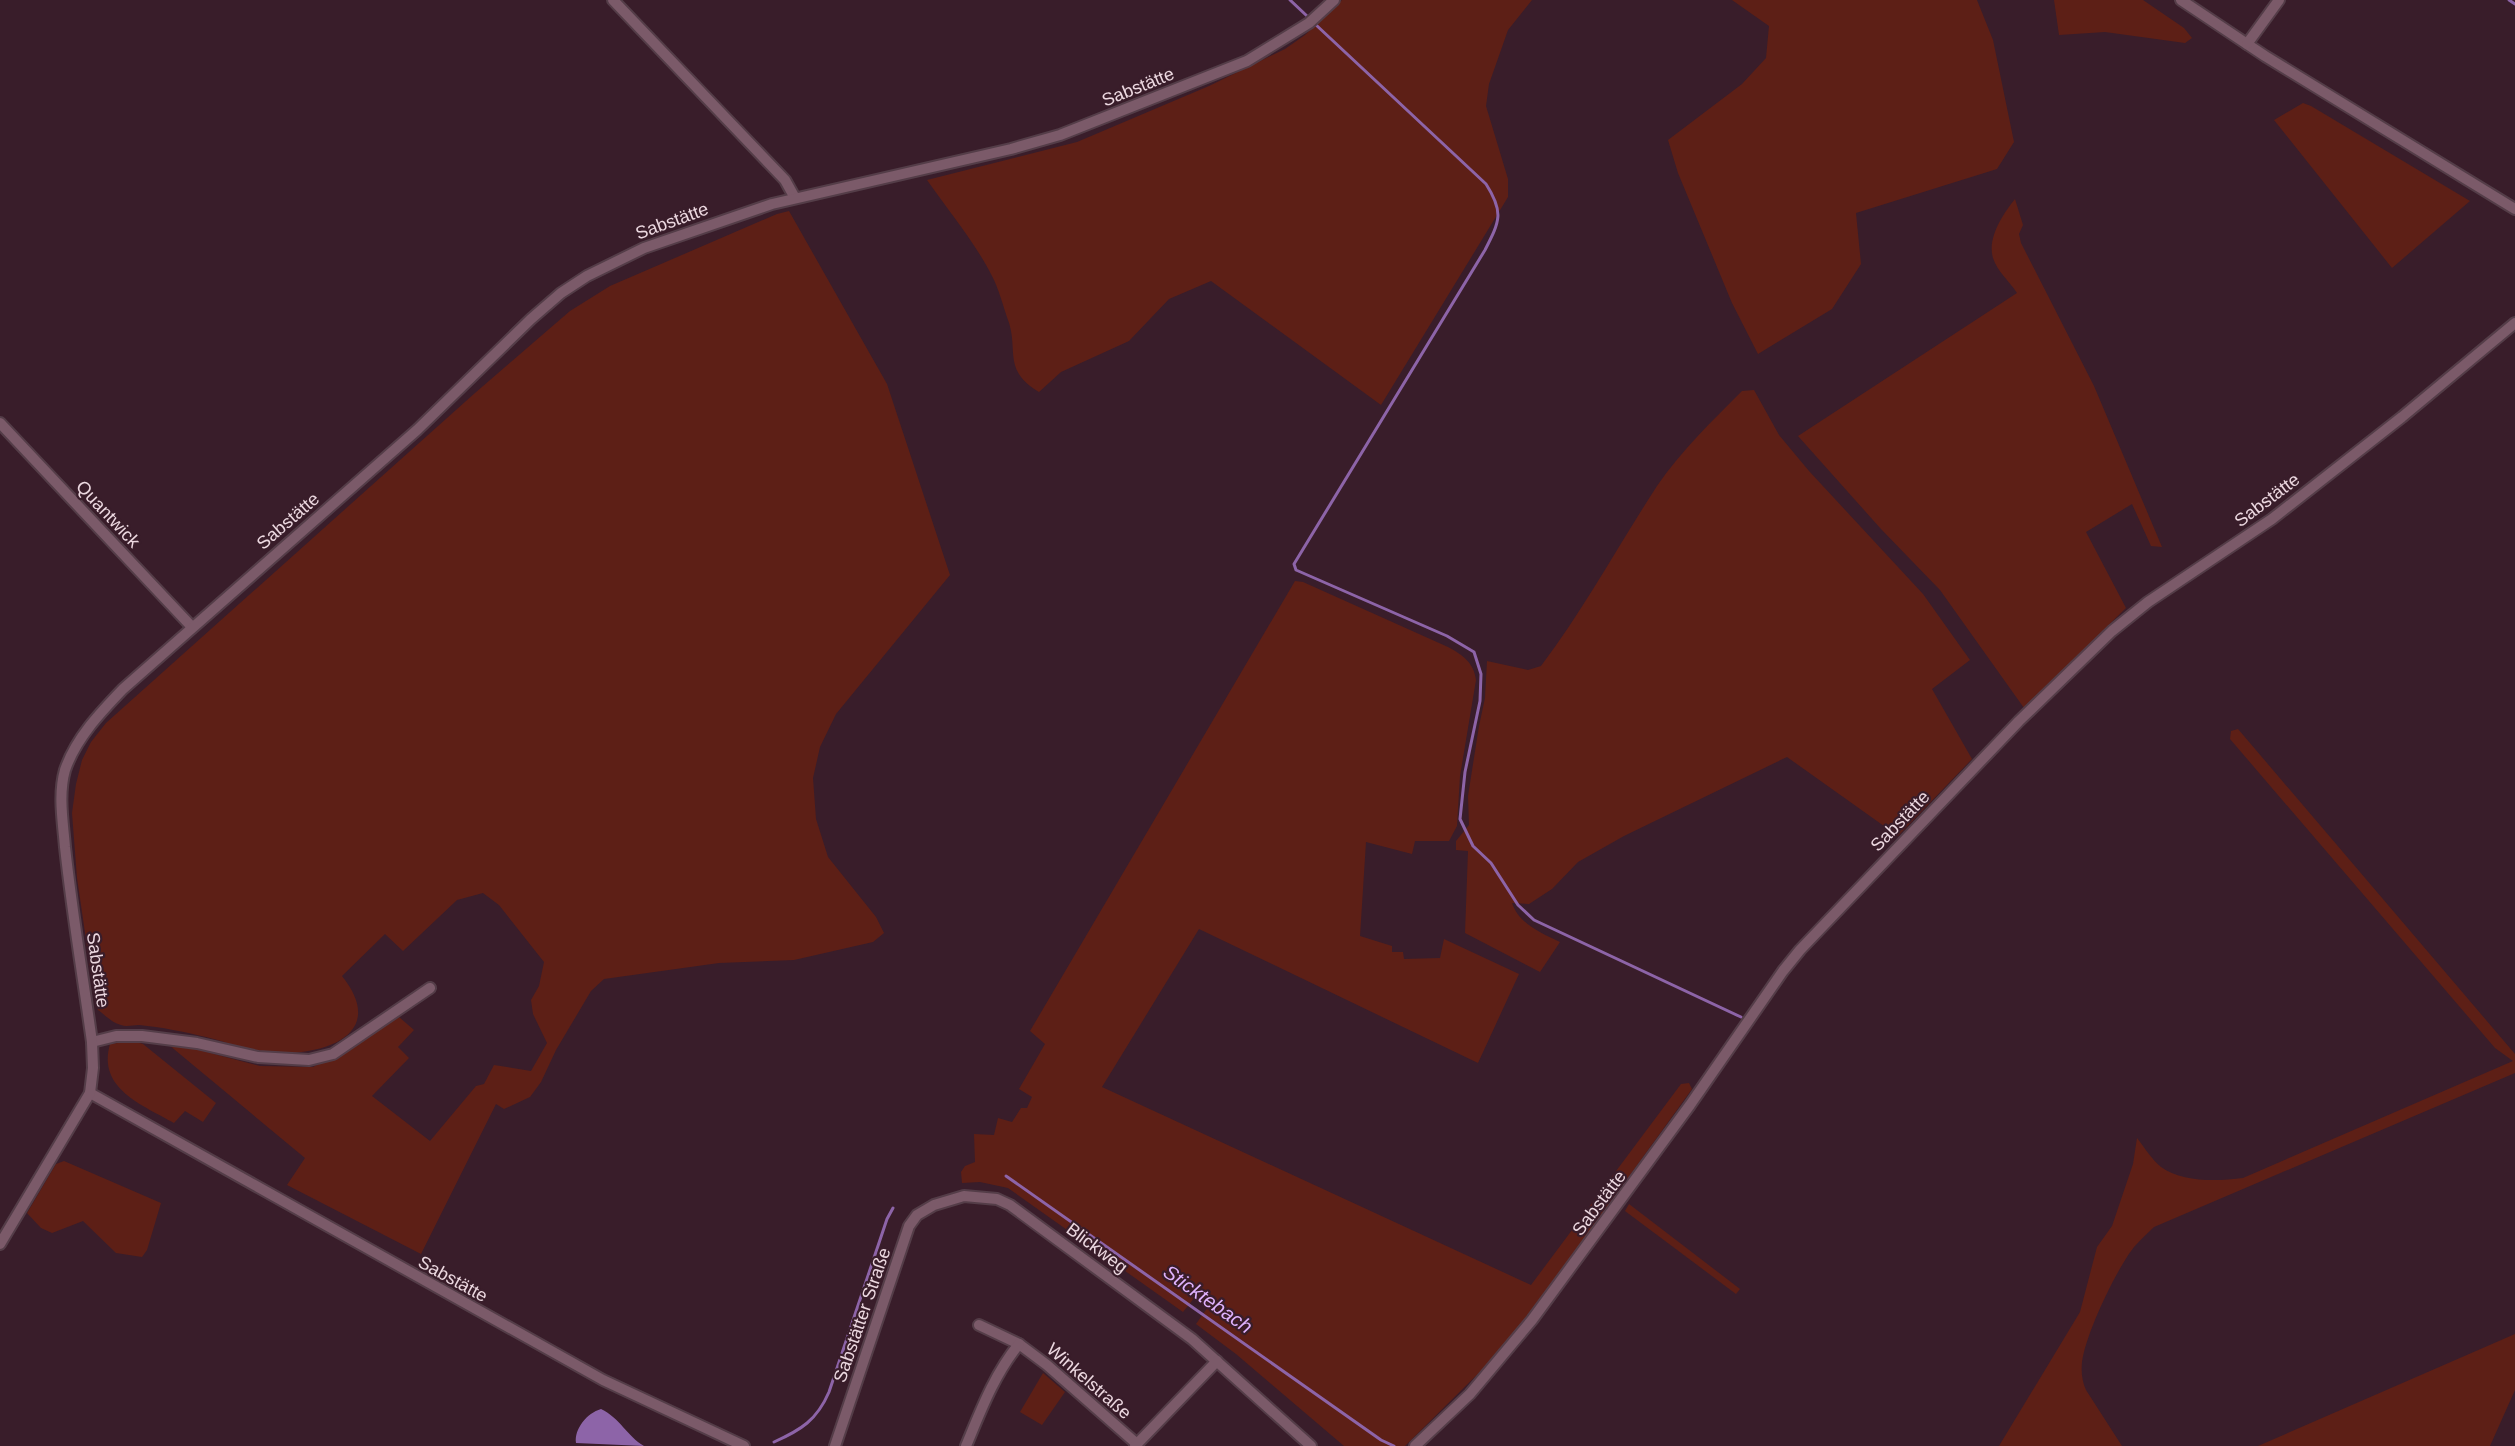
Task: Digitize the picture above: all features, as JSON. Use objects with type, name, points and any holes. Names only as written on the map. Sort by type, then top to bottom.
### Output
[{"type":"street","points":[[613,0],[785,180],[795,198]]},
{"type":"street","name":"Sabstätte","points":[[0,1244],[90,1093],[93,1068],[92,1042],[66,851],[62,785],[70,756],[97,716],[123,689],[417,430],[561,292],[597,271],[644,248],[747,212],[795,198],[1011,149],[1060,135],[1247,61],[1309,23],[1334,0]]},
{"type":"street","points":[[2181,0],[2247,44],[2515,208]]},
{"type":"street","points":[[2247,44],[2279,0]]},
{"type":"street","name":"Sabstätte","points":[[1415,1446],[1470,1394],[1532,1320],[1685,1113],[1789,964],[1815,933],[2019,721],[2112,631],[2148,602],[2272,519],[2402,417],[2515,323]]},
{"type":"street","name":"Quantwick","points":[[0,423],[192,627]]},
{"type":"street","points":[[92,1042],[116,1036],[142,1036],[197,1043],[258,1057],[288,1061],[309,1060],[333,1053],[430,988]]},
{"type":"street","name":"Sabstätte","points":[[90,1093],[603,1380],[744,1446]]},
{"type":"street","name":"Blickweg","points":[[934,1205],[964,1196],[997,1199],[1010,1205],[1166,1319],[1217,1361],[1305,1444]]},
{"type":"street","name":"Sabstätter Straße","points":[[835,1446],[909,1226],[917,1215],[934,1205]]},
{"type":"street","name":"Winkelstraße","points":[[979,1325],[1019,1344],[1047,1365],[1136,1445]]},
{"type":"street","name":"Winkelstraße","points":[[966,1446],[992,1383],[1004,1362],[1019,1344]]},
{"type":"street","points":[[1136,1445],[1217,1361]]},
{"type":"shaded area","points":[[1342,0],[1532,0],[1508,30],[1489,84],[1486,106],[1508,179],[1508,197],[1381,405],[1211,281],[1169,299],[1129,341],[1061,372],[1039,392],[1027,384],[1016,367],[1011,331],[994,281],[970,239],[927,180],[1077,142],[1209,86],[1285,49],[1305,35]]},
{"type":"shaded area","points":[[1732,0],[1977,0],[1993,40],[2014,142],[1997,169],[1856,213],[1861,264],[1832,309],[1758,354],[1732,303],[1678,173],[1668,140],[1742,84],[1766,58],[1769,26]]},
{"type":"shaded area","points":[[2054,0],[2143,0],[2184,28],[2192,38],[2185,43],[2105,32],[2059,35]]},
{"type":"shaded area","points":[[2303,103],[2470,201],[2392,268],[2274,120]]},
{"type":"shaded area","points":[[2015,199],[2023,225],[2019,234],[2021,243],[2094,386],[2162,547],[2151,546],[2132,504],[2086,532],[2126,608],[2024,708],[1940,590],[1881,529],[1798,436],[2017,293],[1997,267],[1992,250],[1997,227]]},
{"type":"shaded area","points":[[789,211],[887,384],[950,575],[836,714],[820,747],[813,778],[816,819],[828,857],[876,917],[884,933],[873,942],[794,960],[719,963],[604,979],[591,991],[556,1050],[541,1082],[530,1097],[504,1109],[496,1104],[421,1254],[287,1185],[305,1158],[169,1045],[191,1048],[260,1066],[313,1067],[348,1050],[399,1017],[414,1030],[398,1047],[409,1058],[372,1096],[430,1141],[476,1086],[484,1084],[494,1065],[531,1071],[547,1043],[533,1014],[531,1000],[539,986],[544,962],[499,905],[483,893],[457,900],[403,951],[385,934],[342,976],[353,994],[358,1009],[357,1022],[340,1041],[326,1047],[291,1053],[269,1052],[173,1030],[118,1024],[98,1010],[95,1001],[77,878],[72,813],[82,760],[91,742],[106,723],[570,311],[610,286],[777,214]]},
{"type":"shaded area","points":[[1754,390],[1779,435],[1809,471],[1923,594],[1970,660],[1932,689],[1972,759],[1898,836],[1787,757],[1624,836],[1578,862],[1552,889],[1529,904],[1512,903],[1525,922],[1560,942],[1540,972],[1465,933],[1468,851],[1456,850],[1456,841],[1469,825],[1468,796],[1485,698],[1487,661],[1528,670],[1541,666],[1572,622],[1657,486],[1676,460],[1742,391]]},
{"type":"shaded area","points":[[1295,581],[1303,582],[1448,647],[1467,660],[1475,674],[1476,680],[1460,776],[1457,826],[1449,841],[1415,841],[1412,854],[1366,842],[1360,936],[1392,946],[1392,952],[1403,952],[1404,959],[1440,958],[1444,939],[1519,974],[1478,1063],[1199,929],[1102,1087],[1531,1285],[1681,1084],[1689,1083],[1692,1089],[1552,1283],[1496,1356],[1405,1446],[1344,1446],[1236,1354],[1196,1324],[1208,1307],[1195,1297],[1183,1312],[1008,1188],[980,1182],[962,1183],[961,1172],[965,1166],[975,1162],[974,1134],[994,1135],[998,1118],[1012,1122],[1021,1108],[1027,1108],[1032,1097],[1019,1089],[1045,1044],[1030,1031]]},
{"type":"shaded area","points":[[2238,729],[2515,1054],[2515,1073],[2154,1227],[2134,1247],[2111,1286],[2095,1319],[2082,1362],[2082,1376],[2086,1390],[2122,1446],[1999,1446],[2080,1312],[2097,1247],[2112,1226],[2133,1164],[2137,1138],[2161,1167],[2180,1176],[2212,1180],[2243,1178],[2513,1061],[2495,1048],[2230,739],[2231,731]]},
{"type":"shaded area","points":[[133,1041],[143,1044],[216,1103],[203,1122],[185,1111],[174,1123],[137,1102],[116,1084],[110,1073],[108,1060],[110,1044]]},
{"type":"shaded area","points":[[64,1161],[161,1203],[147,1250],[142,1257],[116,1253],[83,1221],[52,1233],[41,1228],[27,1213],[56,1164]]},
{"type":"shaded area","points":[[1629,1204],[1740,1289],[1736,1294],[1625,1211]]},
{"type":"shaded area","points":[[2515,1334],[2515,1390],[2490,1446],[2258,1446]]},
{"type":"shaded area","points":[[1043,1373],[1065,1392],[1042,1425],[1020,1412]]},
{"type":"shaded area","points":[[601,1409],[644,1446],[576,1443],[577,1432],[582,1422]]},
{"type":"waterway","points":[[1290,0],[1307,16]]},
{"type":"waterway","points":[[2509,0],[2515,4]]},
{"type":"waterway","points":[[1315,24],[1486,184],[1496,202],[1498,217],[1485,250],[1294,564],[1296,570],[1447,636],[1474,652],[1481,674],[1480,701],[1465,772],[1460,819],[1473,846],[1491,863],[1518,905],[1534,920],[1741,1017]]},
{"type":"waterway","name":"Sticktebach","points":[[1006,1176],[1381,1440],[1394,1446]]},
{"type":"waterway","name":"Sticktebach","points":[[774,1442],[807,1423],[824,1402],[887,1219],[893,1208]]}]
